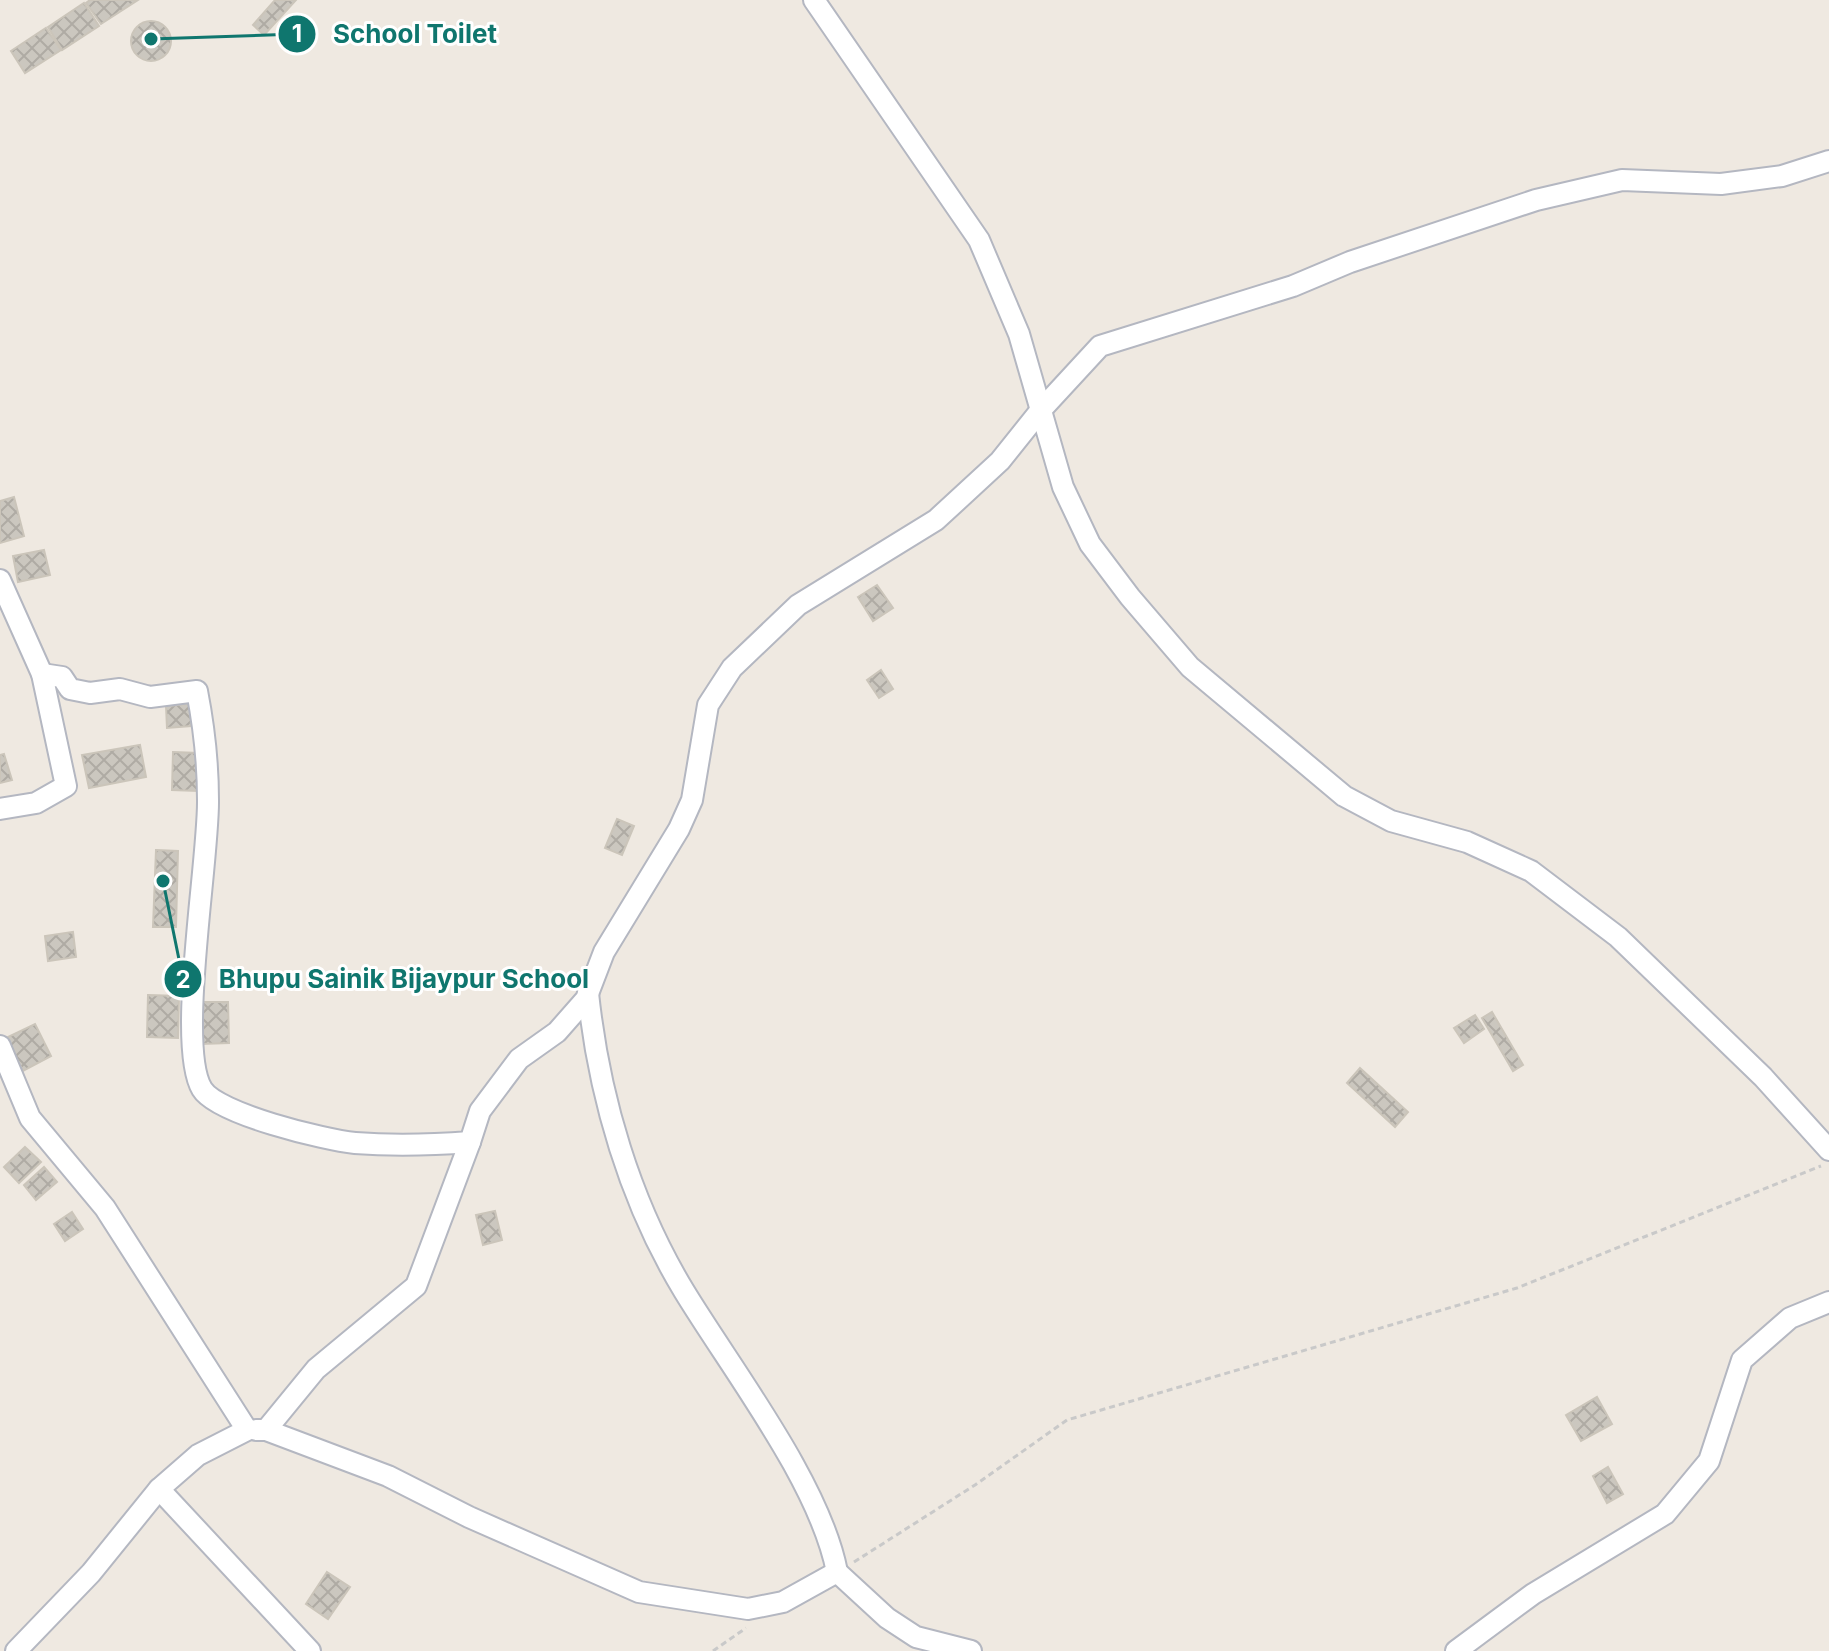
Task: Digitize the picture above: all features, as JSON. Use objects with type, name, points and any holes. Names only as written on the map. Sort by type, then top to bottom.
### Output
[{"type":"street","points":[[814,0],[979,240],[1019,334],[1063,487],[1090,544],[1190,667],[1344,796],[1391,821],[1467,842],[1531,871],[1618,937],[1763,1077],[1829,1150]]},
{"type":"street","points":[[16,1651],[91,1573],[159,1489],[198,1455],[256,1430],[316,1369],[416,1286],[480,1111],[519,1059],[557,1032],[588,993],[604,952],[679,829],[692,800],[708,705],[732,668],[798,605],[936,520],[1000,461],[1040,411],[1100,346],[1293,286],[1350,262],[1536,200],[1622,180],[1721,184],[1782,176],[1829,161]]},
{"type":"street","points":[[0,580],[42,674],[66,786],[36,803],[0,809]]},
{"type":"street","points":[[42,674],[62,677],[70,689],[90,693],[120,689],[150,697],[197,691],[204,731],[209,801],[194,1009],[195,1067],[203,1091],[230,1109],[269,1123],[351,1143],[414,1146],[470,1142]]},
{"type":"street","points":[[588,993],[593,1042],[634,1192],[682,1288],[789,1460],[831,1540],[837,1572],[887,1618],[916,1637],[971,1651]]},
{"type":"street","points":[[0,1046],[30,1118],[105,1208],[256,1430],[388,1476],[510,1536],[639,1592],[748,1609],[783,1602],[837,1572]]},
{"type":"street","points":[[1456,1651],[1533,1594],[1665,1514],[1709,1461],[1742,1360],[1790,1318],[1829,1302]]},
{"type":"street","points":[[159,1489],[310,1651]]},
{"type":"street","points":[[887,1618],[906,1651]]},
{"type":"path","points":[[837,1572],[962,1494],[1067,1420],[1517,1288],[1829,1163]]},
{"type":"building","points":[[90,0],[138,0],[101,24],[86,3]]},
{"type":"building","points":[[275,0],[296,0],[264,35],[253,25]]},
{"type":"building","points":[[84,3],[99,26],[62,50],[48,27]]},
{"type":"building","points":[[151,21],[165,27],[171,41],[165,55],[151,61],[137,55],[131,41],[137,27]]},
{"type":"building","points":[[46,28],[61,50],[25,73],[11,51]]},
{"type":"building","points":[[14,497],[24,536],[0,543],[0,501]]},
{"type":"building","points":[[44,550],[50,575],[18,582],[13,556]]},
{"type":"building","points":[[877,585],[893,608],[873,621],[858,597]]},
{"type":"building","points":[[881,670],[893,689],[879,698],[867,680]]},
{"type":"building","points":[[190,704],[191,726],[167,728],[166,706]]},
{"type":"building","points":[[140,745],[146,777],[89,788],[82,755]]},
{"type":"building","points":[[173,752],[199,753],[198,791],[172,790]]},
{"type":"building","points":[[4,754],[12,780],[0,783],[0,755]]},
{"type":"building","points":[[617,819],[634,826],[622,855],[605,848]]},
{"type":"building","points":[[156,850],[178,851],[176,927],[153,927]]},
{"type":"building","points":[[73,932],[76,957],[48,961],[45,936]]},
{"type":"building","points":[[148,995],[179,996],[178,1038],[147,1037]]},
{"type":"building","points":[[200,1002],[228,1002],[229,1043],[201,1044]]},
{"type":"building","points":[[1492,1012],[1523,1065],[1513,1071],[1482,1018]]},
{"type":"building","points":[[1475,1015],[1484,1029],[1464,1043],[1454,1028]]},
{"type":"building","points":[[35,1024],[51,1056],[23,1071],[6,1038]]},
{"type":"building","points":[[1360,1068],[1408,1112],[1395,1127],[1347,1083]]},
{"type":"building","points":[[25,1147],[41,1162],[19,1183],[4,1167]]},
{"type":"building","points":[[44,1167],[57,1182],[36,1200],[24,1185]]},
{"type":"building","points":[[495,1211],[502,1240],[483,1245],[476,1215]]},
{"type":"building","points":[[72,1212],[83,1229],[65,1241],[54,1224]]},
{"type":"building","points":[[1597,1397],[1612,1424],[1581,1441],[1566,1415]]},
{"type":"building","points":[[1608,1467],[1623,1494],[1607,1503],[1593,1476]]},
{"type":"building","points":[[327,1572],[350,1587],[328,1619],[306,1604]]},
{"type":"place","name":"School Toilet","points":[[151,39]]},
{"type":"place","name":"Bhupu Sainik Bijaypur School","points":[[163,881]]}]
